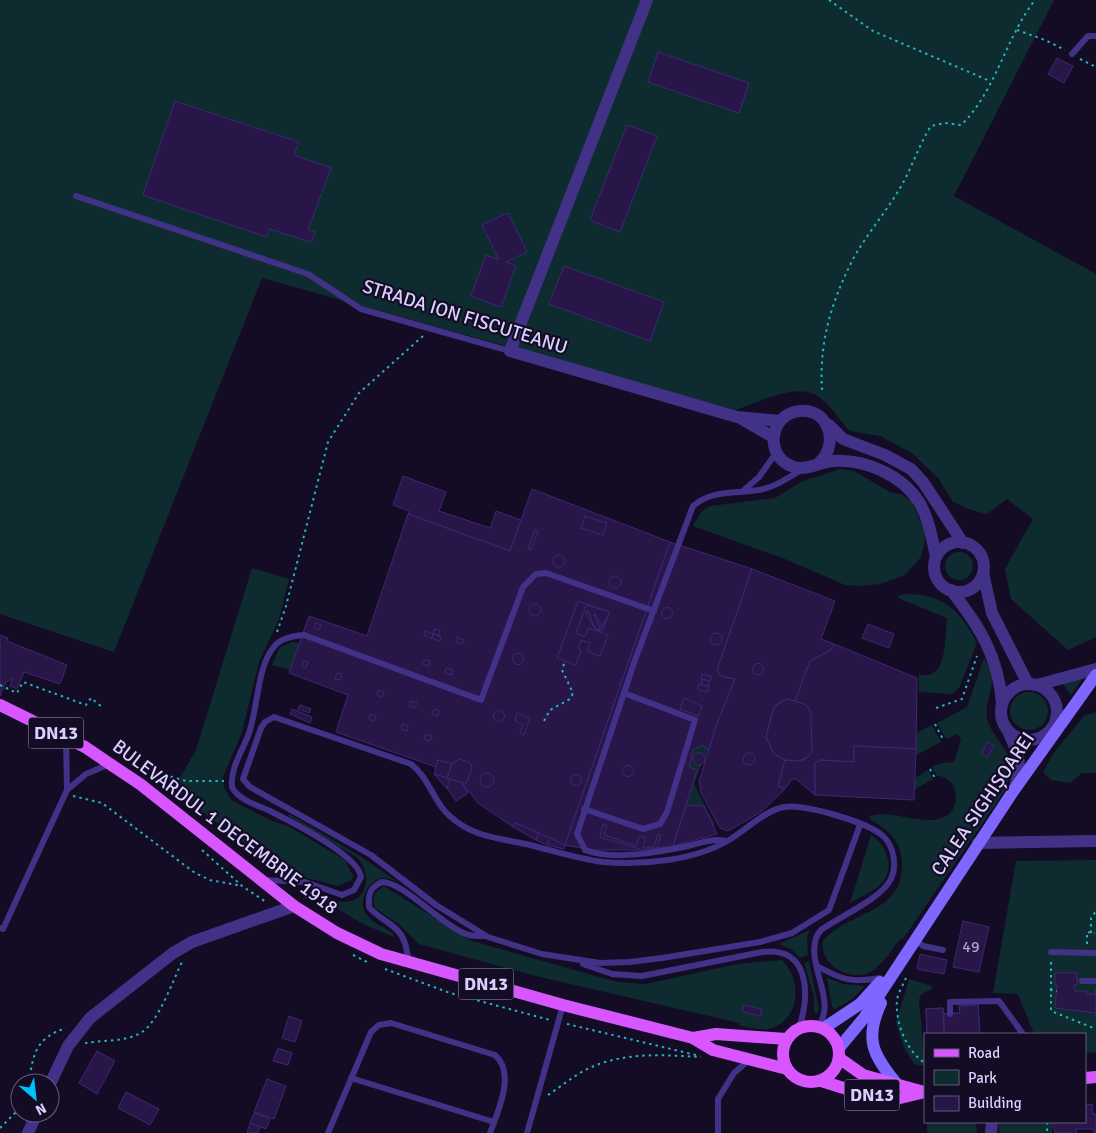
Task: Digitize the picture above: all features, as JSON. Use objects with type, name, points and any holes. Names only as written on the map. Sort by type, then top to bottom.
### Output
[{"type":"main road","name":"CALEA SIGHIȘOAREI","points":[[822,1028],[860,1004],[890,974],[915,940],[1053,731],[1096,675]]},
{"type":"main road","name":"BULEVARDUL 1 DECEMBRIE 1918","points":[[0,704],[66,738],[110,764],[140,784],[294,906],[337,933],[381,954],[563,1005],[693,1038],[713,1050],[787,1069],[802,1080],[821,1081],[863,1094],[896,1099],[924,1092]]},
{"type":"main road","name":"CALEA SIGHIȘOAREI","points":[[839,1053],[864,1018],[903,956]]},
{"type":"main road","points":[[890,974],[878,1009],[871,1039],[874,1054],[896,1083]]},
{"type":"main road","points":[[787,1069],[782,1054],[786,1039],[799,1028],[808,1025],[822,1028]]},
{"type":"main road","name":"BULEVARDUL 1 DECEMBRIE 1918","points":[[822,1028],[831,1034],[839,1053],[863,1075],[924,1092]]},
{"type":"main road","name":"BULEVARDUL 1 DECEMBRIE 1918","points":[[693,1038],[716,1034],[786,1039]]},
{"type":"main road","name":"DN13","points":[[821,1081],[830,1076],[836,1068],[839,1053]]},
{"type":"street","points":[[510,351],[647,0]]},
{"type":"street","name":"STRADA ION FISCUTEANU","points":[[510,351],[737,417],[780,421]]},
{"type":"street","points":[[983,573],[974,586],[959,592],[944,587],[935,573],[936,557],[924,514],[907,487],[885,472],[861,464],[835,461],[819,463],[804,468],[788,464],[776,453],[773,437],[780,421],[794,412],[803,411],[819,416],[843,439],[885,455],[911,469],[923,482],[963,543],[977,550],[982,557],[983,573],[992,613],[1032,684],[1044,688],[1054,700],[1057,715],[1053,731],[1030,740],[1014,736],[1008,731]]},
{"type":"street","name":"STRADA ION FISCUTEANU","points":[[737,417],[773,437]]},
{"type":"street","points":[[819,463],[825,458],[831,444],[831,436],[825,422]]},
{"type":"street","points":[[936,557],[948,545],[963,543]]},
{"type":"street","points":[[951,590],[972,616],[989,646],[997,667],[1002,703],[1001,718],[1018,753],[1020,768],[1014,790]]},
{"type":"street","points":[[1002,703],[1012,689],[1096,669]]},
{"type":"street","points":[[978,843],[1096,841]]},
{"type":"street","points":[[55,1073],[68,1046],[90,1018],[173,953],[192,942],[294,906]]},
{"type":"lane","points":[[1072,54],[1088,36],[1096,36]]},
{"type":"lane","name":"STRADA ION FISCUTEANU","points":[[76,196],[308,274],[361,309],[510,351]]},
{"type":"lane","points":[[743,490],[759,477],[776,453]]},
{"type":"lane","points":[[727,841],[713,839],[659,852],[596,854],[585,850],[577,834],[624,693],[693,506],[702,499],[722,492],[760,490],[773,486],[804,468]]},
{"type":"lane","points":[[259,880],[305,882],[342,895],[354,890],[361,877],[359,868],[349,857],[273,812],[240,796],[233,790],[231,781],[250,732],[270,652],[275,645],[285,639],[304,635],[481,700],[523,587],[536,574],[546,573],[566,578],[654,611]]},
{"type":"lane","points":[[584,810],[643,829],[660,824],[667,812],[695,720],[624,693]]},
{"type":"lane","points":[[488,937],[436,905],[371,856],[245,784],[243,779],[247,766],[265,722],[270,718],[278,718],[411,764],[419,772],[451,818],[470,831],[489,838],[525,844],[573,857],[602,862],[631,863],[692,854],[727,841],[771,812],[784,807],[804,806],[876,830],[890,844],[894,859],[892,878],[880,892],[817,934],[814,944],[825,1000],[822,1028]]},
{"type":"lane","points":[[66,738],[68,790]]},
{"type":"lane","points":[[0,928],[3,929],[68,790],[86,774],[110,764]]},
{"type":"lane","points":[[570,960],[600,963],[630,962],[693,950],[783,937],[824,915],[830,907],[860,825]]},
{"type":"lane","points":[[409,963],[404,940],[399,931],[378,917],[369,907],[369,894],[372,888],[382,882],[396,886],[427,909],[468,934],[488,937],[624,976],[642,976],[762,952],[780,951],[797,962],[803,976],[806,1001],[799,1028]]},
{"type":"lane","points":[[915,940],[922,946],[942,950]]},
{"type":"lane","points":[[1051,952],[1096,953]]},
{"type":"lane","points":[[600,963],[604,971]]},
{"type":"lane","points":[[817,966],[840,979],[851,981],[890,974]]},
{"type":"lane","points":[[1082,981],[1096,981]]},
{"type":"lane","points":[[950,1014],[950,1002],[1000,1001],[1022,1033]]},
{"type":"lane","points":[[526,1132],[563,1005]]},
{"type":"lane","points":[[328,1133],[371,1032],[378,1024],[391,1023],[495,1055],[502,1061],[505,1070],[504,1088],[490,1133]]},
{"type":"lane","points":[[718,1133],[718,1099],[734,1073],[750,1059]]},
{"type":"lane","points":[[351,1078],[494,1122]]},
{"type":"path","points":[[830,0],[873,31],[990,81]]},
{"type":"path","points":[[822,390],[820,362],[829,316],[853,261],[905,180],[919,145],[931,126],[945,123],[961,125],[974,113],[1016,30],[1035,0]]},
{"type":"path","points":[[1016,30],[1045,40],[1096,67]]},
{"type":"path","points":[[277,634],[286,606],[328,442],[359,394],[428,332]]},
{"type":"path","points":[[936,708],[962,699],[978,653]]},
{"type":"path","points":[[544,721],[550,710],[570,699],[572,693],[562,670],[565,661]]},
{"type":"path","points":[[0,685],[17,694],[22,682],[86,705],[91,698],[102,707]]},
{"type":"path","points":[[935,724],[944,740]]},
{"type":"path","points":[[930,769],[935,778]]},
{"type":"path","points":[[158,773],[186,781],[231,781]]},
{"type":"path","points":[[63,800],[75,796],[102,803],[186,868],[210,880],[242,886]]},
{"type":"path","points":[[1091,933],[1092,918],[1096,911]]},
{"type":"path","points":[[1088,953],[1087,932],[1095,933]]},
{"type":"path","points":[[68,1046],[128,1037],[142,1033],[152,1024],[192,942]]},
{"type":"path","points":[[1050,971],[1051,1011],[1096,1029]]},
{"type":"path","points":[[890,974],[906,978],[898,999],[897,1014],[910,1049],[924,1061]]},
{"type":"path","points":[[1050,990],[1057,991]]},
{"type":"path","points":[[32,1073],[36,1051],[49,1034],[67,1027]]},
{"type":"path","points":[[535,1104],[576,1075],[604,1062],[657,1054],[706,1057],[632,1040]]},
{"type":"path","points":[[0,1128],[10,1118]]},
{"type":"green space","points":[[0,0],[1054,0],[954,196],[1096,274],[1096,637],[1068,650],[1011,599],[1005,569],[1033,519],[1007,499],[987,514],[971,510],[953,502],[938,478],[912,453],[880,436],[850,431],[828,405],[815,394],[793,392],[781,394],[735,410],[262,278],[114,652],[0,614]]},
{"type":"green space","points":[[840,469],[854,471],[892,493],[901,494],[911,501],[925,531],[925,540],[921,557],[905,575],[880,584],[845,585],[785,559],[693,526],[701,512],[710,506],[775,498],[801,482]]},
{"type":"green space","points":[[959,552],[969,556],[973,566],[969,576],[959,580],[949,576],[945,566],[949,556]]},
{"type":"green space","points":[[252,568],[289,579],[279,619],[259,662],[242,732],[223,777],[224,787],[231,800],[272,821],[288,826],[345,860],[353,876],[352,880],[338,886],[283,872],[173,790],[196,750]]},
{"type":"green space","points":[[900,595],[931,597],[950,607],[965,622],[977,643],[959,688],[952,694],[919,692],[919,674],[928,675],[935,672],[940,665],[945,645],[947,618],[898,598]]},
{"type":"green space","points":[[292,642],[300,643],[290,670],[272,665],[280,647]]},
{"type":"green space","points":[[984,658],[992,680],[987,706],[988,722],[1009,759],[1011,766],[1006,785],[1008,786],[903,939],[900,939],[884,960],[872,971],[864,974],[846,974],[838,970],[826,958],[823,950],[823,941],[846,923],[884,903],[894,893],[900,881],[902,864],[900,849],[893,837],[883,827],[870,819],[870,816],[879,814],[935,820],[950,813],[956,801],[956,794],[950,781],[944,777],[937,776],[932,767],[941,763],[954,762],[961,739],[957,734],[946,739],[937,723],[967,707]]},
{"type":"green space","points":[[1084,677],[1071,695],[1062,683]]},
{"type":"green space","points":[[1029,692],[1042,698],[1048,711],[1042,724],[1029,730],[1016,724],[1010,711],[1016,698]]},
{"type":"green space","points":[[1096,712],[1096,773],[1082,773],[1070,783],[1051,780],[1043,772],[1053,754],[1084,716]]},
{"type":"green space","points":[[932,725],[941,742],[916,755],[916,733]]},
{"type":"green space","points":[[703,745],[708,750],[705,758],[696,753],[693,756],[694,762],[701,764],[703,762],[694,784],[714,823],[714,829],[704,806],[686,805],[697,770],[689,767],[693,750]]},
{"type":"green space","points":[[928,770],[933,779],[914,790],[915,778]]},
{"type":"green space","points":[[289,814],[360,856],[398,882],[385,878],[377,880],[368,887],[363,899],[364,910],[369,918],[393,933],[394,937],[363,924],[313,894],[311,889],[315,888],[335,901],[352,901],[363,893],[366,879],[365,872],[358,858],[288,816]]},
{"type":"green space","points":[[871,835],[885,850],[888,863],[887,876],[876,888],[850,903]]},
{"type":"green space","points":[[1096,860],[1096,1052],[1086,1053],[1086,1033],[1034,1033],[1018,994],[993,993],[1016,861]]},
{"type":"green space","points":[[384,886],[472,941],[617,982],[646,984],[737,964],[782,960],[793,977],[795,997],[793,1007],[782,1023],[772,1028],[741,1026],[739,1023],[536,976],[419,944],[400,925],[375,908],[373,901],[375,893]]},
{"type":"green space","points":[[810,930],[807,936],[808,955],[800,958],[791,949],[779,944]]},
{"type":"green space","points":[[809,961],[819,1010],[816,1014],[814,1011],[814,996],[804,963]]},
{"type":"green space","points":[[827,978],[843,984],[865,986],[851,1000],[835,1009],[832,1007]]},
{"type":"green space","points":[[909,979],[932,986],[932,989],[921,994],[919,1000],[924,1066],[914,1064],[904,1047],[896,1023]]},
{"type":"green space","points":[[927,1123],[976,1123],[977,1133],[927,1133]]},
{"type":"green space","points":[[998,1123],[1052,1123],[1052,1133],[999,1133]]},
{"type":"building","points":[[658,52],[749,83],[739,113],[648,82]]},
{"type":"building","points":[[1057,58],[1073,66],[1064,83],[1048,74]]},
{"type":"building","points":[[175,101],[299,142],[294,155],[331,168],[308,230],[315,232],[311,242],[269,229],[267,237],[143,195]]},
{"type":"building","points":[[627,125],[657,136],[620,232],[590,220]]},
{"type":"building","points":[[508,213],[527,252],[506,262],[516,266],[501,307],[471,296],[486,255],[499,260],[482,225]]},
{"type":"building","points":[[564,266],[664,302],[650,341],[549,304]]},
{"type":"building","points":[[403,476],[446,492],[439,511],[490,528],[496,511],[521,520],[510,551],[408,514],[409,511],[393,505]]},
{"type":"building","points":[[532,489],[670,542],[565,845],[515,823],[513,827],[478,803],[462,783],[466,784],[472,767],[470,763],[460,759],[452,764],[438,760],[436,767],[336,732],[348,695],[289,673],[309,616],[367,636],[408,514],[510,551]]},
{"type":"building","points":[[585,516],[607,523],[603,535],[581,528]]},
{"type":"building","points":[[535,530],[538,531],[531,550],[528,549]]},
{"type":"building","points":[[670,542],[752,569],[717,670],[721,676],[735,679],[708,750],[703,745],[693,750],[689,767],[697,770],[673,846],[642,850],[593,850],[565,845]]},
{"type":"building","points":[[557,555],[561,555],[565,561],[561,567],[557,567],[553,563],[553,559]]},
{"type":"building","points":[[752,569],[835,601],[821,639],[834,644],[831,650],[810,661],[795,701],[787,699],[774,707],[766,737],[774,754],[785,760],[778,786],[785,789],[761,812],[728,831],[720,828],[701,793],[699,781],[717,723],[735,679],[721,676],[717,670]]},
{"type":"building","points":[[613,576],[617,576],[621,582],[617,588],[613,588],[609,584],[609,580]]},
{"type":"building","points":[[578,601],[610,612],[586,605],[576,633],[585,637],[588,628],[608,635],[600,656],[587,651],[590,643],[581,640],[578,649],[581,650],[576,665],[557,658]]},
{"type":"building","points":[[533,604],[537,604],[541,610],[537,616],[533,616],[529,612],[529,608]]},
{"type":"building","points":[[665,608],[669,608],[672,613],[671,617],[665,618],[662,615],[662,611]]},
{"type":"building","points":[[588,611],[595,628],[601,630],[594,615],[602,627],[609,613],[602,632],[595,629],[585,612]]},
{"type":"building","points":[[316,623],[321,625],[319,630],[314,628]]},
{"type":"building","points":[[868,624],[894,634],[889,648],[862,638]]},
{"type":"building","points":[[435,629],[440,631],[439,636],[433,634]]},
{"type":"building","points":[[425,631],[433,634],[432,638],[424,635]]},
{"type":"building","points":[[714,633],[718,633],[722,639],[718,645],[714,645],[710,641],[710,637]]},
{"type":"building","points":[[433,634],[441,637],[440,641],[432,638]]},
{"type":"building","points":[[0,635],[8,638],[7,641],[67,665],[60,684],[24,672],[17,689],[10,686],[12,679],[6,682],[0,696]]},
{"type":"building","points":[[457,637],[464,640],[462,644],[456,642]]},
{"type":"building","points":[[834,644],[917,678],[916,749],[854,746],[854,762],[820,760],[815,763],[815,795],[796,779],[792,779],[785,789],[778,786],[785,760],[804,760],[812,751],[810,710],[804,704],[795,701],[810,661],[831,650]]},
{"type":"building","points":[[516,654],[520,654],[523,659],[522,663],[516,664],[513,661],[513,657]]},
{"type":"building","points":[[424,660],[430,661],[429,666],[422,664]]},
{"type":"building","points":[[304,661],[308,662],[306,668],[302,667]]},
{"type":"building","points":[[758,663],[764,669],[758,675],[752,669]]},
{"type":"building","points":[[446,668],[453,670],[452,675],[445,673]]},
{"type":"building","points":[[337,673],[342,674],[340,680],[335,679]]},
{"type":"building","points":[[702,674],[711,676],[710,681],[701,679]]},
{"type":"building","points":[[702,679],[709,681],[708,686],[701,685]]},
{"type":"building","points":[[699,684],[709,687],[708,692],[698,690]]},
{"type":"building","points":[[378,690],[384,692],[382,697],[377,695]]},
{"type":"building","points":[[684,698],[702,706],[699,716],[680,709]]},
{"type":"building","points":[[787,699],[804,704],[808,707],[811,715],[812,751],[808,757],[799,761],[785,760],[774,754],[766,737],[774,707]]},
{"type":"building","points":[[411,701],[417,703],[415,708],[409,706]]},
{"type":"building","points":[[300,705],[311,709],[309,713],[298,709]]},
{"type":"building","points":[[292,709],[312,717],[310,723],[290,714]]},
{"type":"building","points":[[434,709],[439,711],[438,716],[432,714]]},
{"type":"building","points":[[499,710],[505,716],[499,722],[493,716]]},
{"type":"building","points":[[517,713],[530,718],[524,735],[520,733],[523,724],[515,721]]},
{"type":"building","points":[[370,714],[376,716],[374,721],[369,719]]},
{"type":"building","points":[[402,724],[408,726],[407,731],[401,729]]},
{"type":"building","points":[[426,734],[432,736],[430,741],[424,739]]},
{"type":"building","points":[[988,742],[994,746],[987,757],[982,753]]},
{"type":"building","points":[[854,746],[916,749],[914,800],[815,795],[815,763],[820,760],[854,762]]},
{"type":"building","points":[[699,753],[705,759],[699,765],[693,759]]},
{"type":"building","points":[[749,753],[755,759],[749,765],[743,759]]},
{"type":"building","points":[[460,759],[470,763],[472,767],[466,784],[447,778],[452,764]]},
{"type":"building","points":[[438,760],[452,764],[447,778],[434,774]]},
{"type":"building","points":[[628,765],[634,771],[628,777],[622,771]]},
{"type":"building","points":[[487,773],[492,775],[494,780],[492,785],[487,787],[482,785],[480,780],[482,775]]},
{"type":"building","points":[[434,774],[450,779],[447,789]]},
{"type":"building","points":[[576,774],[582,780],[576,786],[570,780]]},
{"type":"building","points":[[450,779],[462,783],[468,793],[456,801],[447,788]]},
{"type":"building","points":[[686,805],[704,806],[717,834],[673,846]]},
{"type":"building","points":[[515,823],[539,833],[536,840],[513,827]]},
{"type":"building","points":[[603,824],[607,825],[604,835],[636,846],[639,836],[646,838],[643,848],[654,847],[658,834],[661,835],[657,848],[642,850],[600,837]]},
{"type":"building","points":[[539,833],[550,838],[547,845],[536,840]]},
{"type":"building","points":[[550,838],[565,845],[564,849],[547,845]]},
{"type":"building","points":[[963,921],[989,927],[979,972],[953,967]]},
{"type":"building","points":[[920,954],[947,960],[944,974],[917,969]]},
{"type":"building","points":[[1055,973],[1077,973],[1077,985],[1074,985],[1074,991],[1086,991],[1086,994],[1095,994],[1096,990],[1096,1017],[1095,1013],[1055,1008],[1057,985],[1055,985]]},
{"type":"building","points":[[744,1005],[762,1009],[760,1016],[742,1012]]},
{"type":"building","points":[[978,1005],[980,1033],[927,1033],[926,1009],[943,1008],[944,1014],[960,1013],[959,1006]]},
{"type":"building","points":[[978,1005],[980,1033],[944,1033],[944,1014],[960,1013],[959,1006]]},
{"type":"building","points":[[943,1008],[944,1033],[927,1033],[926,1009]]},
{"type":"building","points":[[289,1016],[302,1021],[295,1042],[282,1038]]},
{"type":"building","points":[[278,1048],[292,1053],[288,1065],[273,1061]]},
{"type":"building","points":[[97,1051],[115,1061],[97,1094],[79,1083]]},
{"type":"building","points":[[267,1079],[286,1086],[274,1119],[254,1112]]},
{"type":"building","points":[[126,1092],[159,1109],[150,1125],[118,1108]]},
{"type":"building","points":[[1092,1104],[1093,1114],[1096,1114],[1096,1133],[1094,1133],[1093,1129],[1076,1129],[1077,1133],[1055,1133],[1052,1123],[1086,1123],[1086,1105]]},
{"type":"building","points":[[254,1113],[270,1119],[266,1129],[250,1123]]},
{"type":"building","points":[[250,1123],[260,1127],[258,1133],[247,1133]]}]
